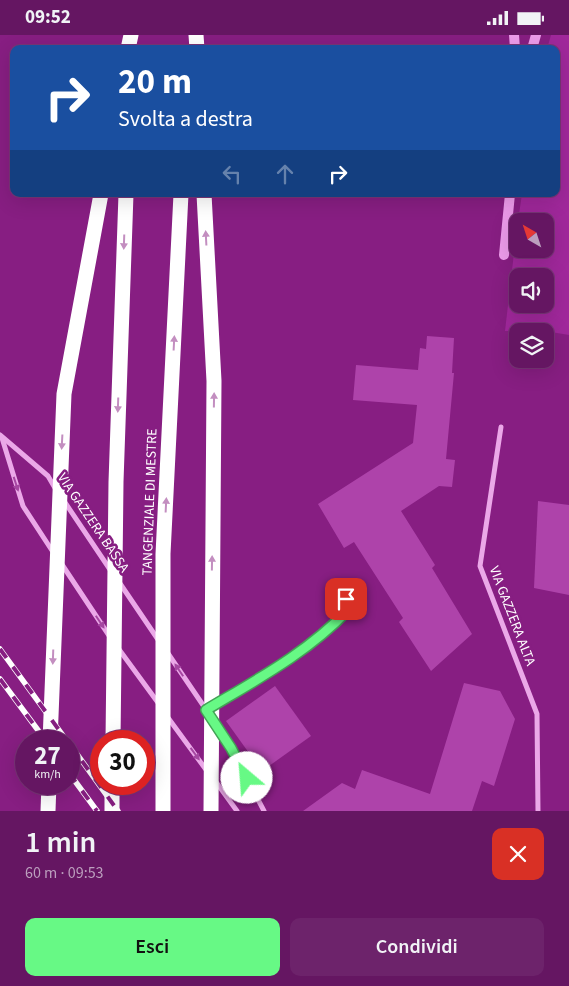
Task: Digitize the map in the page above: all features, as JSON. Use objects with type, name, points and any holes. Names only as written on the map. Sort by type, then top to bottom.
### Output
[{"type":"highway","points":[[50,730],[64,393],[100,197]]},
{"type":"highway","points":[[113,730],[116,482],[126,197]]},
{"type":"highway","name":"TANGENZIALE DI MESTRE","points":[[163,811],[163,554],[181,197]]},
{"type":"highway","points":[[204,197],[214,381],[211,811]]},
{"type":"highway","points":[[48,795],[48,811]]},
{"type":"highway","points":[[112,795],[112,811]]},
{"type":"street","name":"VIA GAZZERA ALTA","points":[[501,427],[480,566],[537,714],[538,811]]},
{"type":"street","name":"VIA GAZZERA BASSA","points":[[1,436],[48,476],[231,748],[264,811]]},
{"type":"street","name":"VIA GAZZERA BASSA","points":[[1,436],[23,506],[101,624],[237,811]]},
{"type":"lane","points":[[206,710],[304,650],[329,630],[347,611],[346,599]]},
{"type":"shaded area","points":[[551,35],[569,35],[569,335],[554,332],[554,323],[509,323],[509,331],[505,331],[509,296],[509,313],[554,313],[554,268],[512,268],[513,258],[554,258],[554,213],[519,213],[522,197],[560,197],[560,45],[548,45]]},
{"type":"building","points":[[427,336],[454,338],[452,373],[454,373],[446,459],[455,460],[452,487],[439,486],[401,511],[435,565],[432,568],[472,634],[431,671],[399,622],[403,618],[354,542],[344,548],[318,504],[413,443],[417,405],[353,400],[356,365],[418,370],[420,348],[426,349]]},
{"type":"building","points":[[538,501],[569,505],[569,595],[534,588]]},
{"type":"building","points":[[464,683],[500,691],[515,719],[494,786],[482,781],[472,811],[303,811],[342,783],[355,789],[362,770],[430,794]]},
{"type":"building","points":[[275,686],[311,736],[262,771],[226,721]]},
{"type":"waterway","points":[[514,35],[515,45]]},
{"type":"waterway","points":[[533,45],[536,35]]},
{"type":"waterway","points":[[504,255],[510,197]]},
{"type":"railway","points":[[0,649],[59,730]]},
{"type":"railway","points":[[0,679],[38,730]]},
{"type":"railway","points":[[80,758],[118,811]]},
{"type":"railway","points":[[80,788],[97,811]]},
{"type":"route","points":[[247,778],[231,748],[206,710],[304,650],[329,630],[347,611],[346,599]]}]
